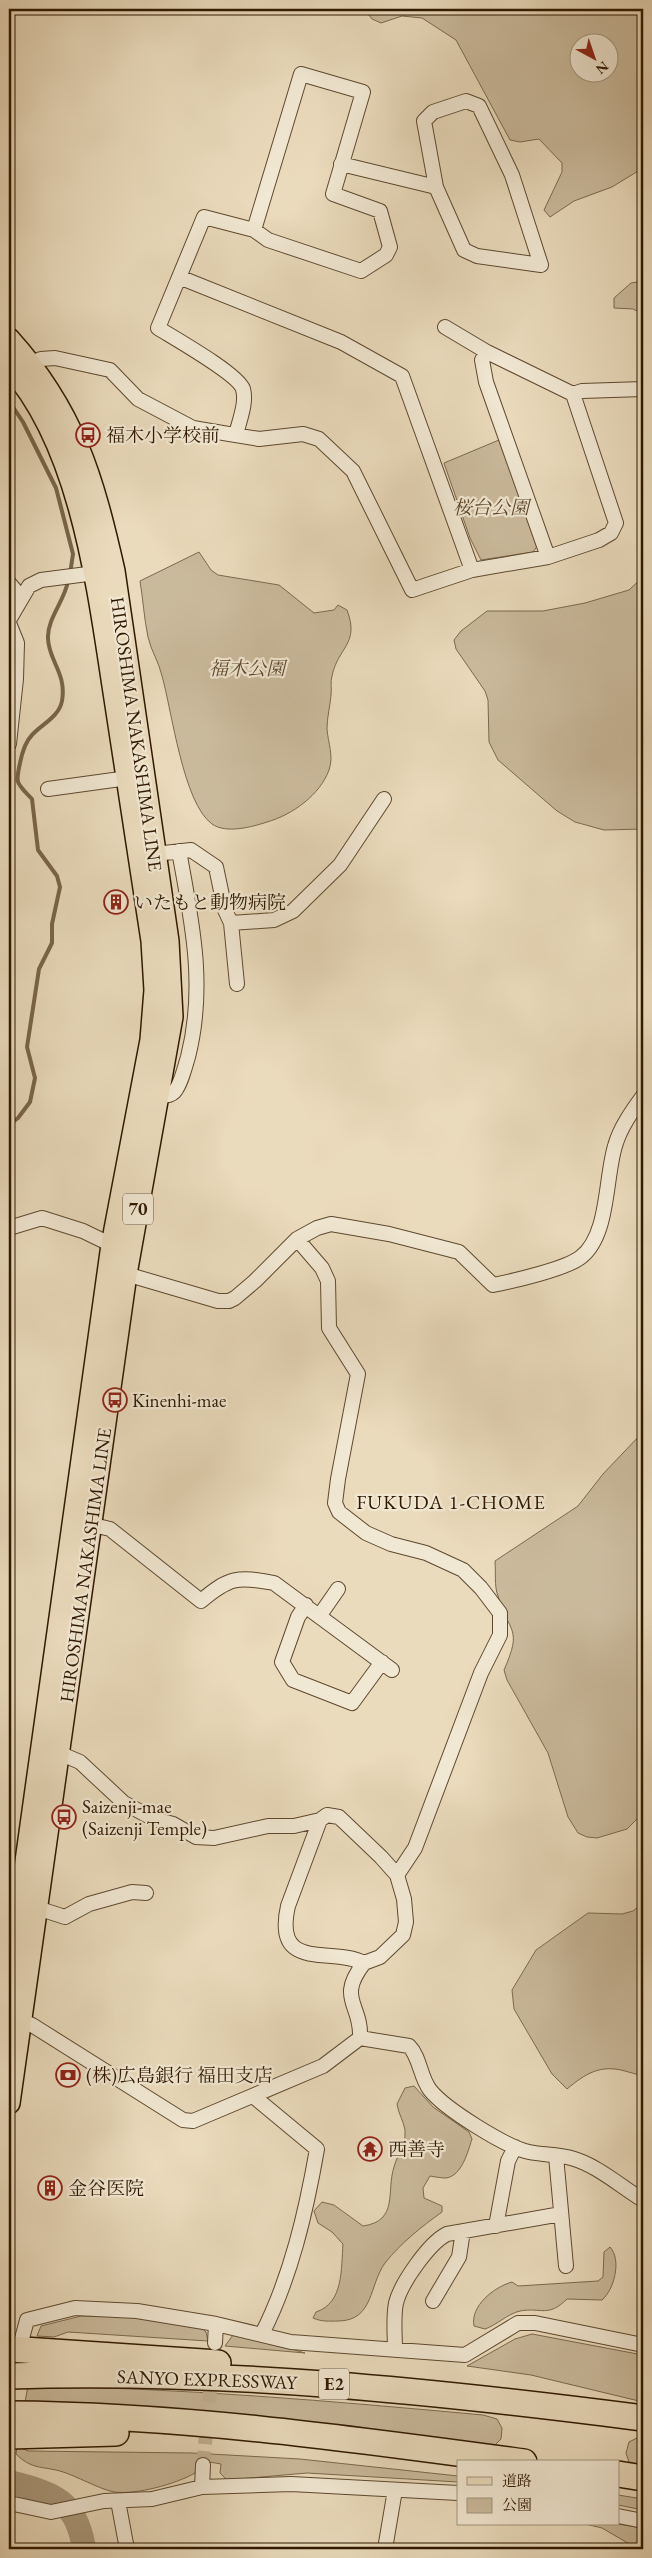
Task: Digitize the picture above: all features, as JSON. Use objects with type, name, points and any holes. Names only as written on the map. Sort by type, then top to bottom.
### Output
[{"type":"highway","points":[[16,2347],[405,2381],[498,2400]]},
{"type":"highway","name":"SANYO EXPRESSWAY","points":[[16,2375],[220,2378],[326,2384],[498,2400],[643,2418]]},
{"type":"highway","points":[[14,2425],[326,2438],[508,2460]]},
{"type":"highway","points":[[620,2474],[643,2478]]},
{"type":"main road","name":"HIROSHIMA NAKASHIMA LINE","points":[[9,339],[18,366],[62,410],[85,460],[101,515],[105,572],[135,777],[152,941],[155,990],[151,1040],[150,1095],[117,1273],[51,1750],[18,1943],[9,1984]]},
{"type":"main road","name":"HIROSHIMA NAKASHIMA LINE","points":[[117,1273],[112,1245],[172,1017],[168,941],[155,854],[135,777]]},
{"type":"main road","name":"HIROSHIMA NAKASHIMA LINE","points":[[9,2103],[18,1943],[37,1908],[51,1750]]},
{"type":"street","points":[[236,435],[244,401],[243,388],[230,373],[158,328],[204,217],[254,230],[268,240],[361,271],[386,255],[390,247],[380,211],[333,194],[363,92],[301,74],[254,230]]},
{"type":"street","points":[[466,101],[479,106],[512,175],[541,265],[477,256],[464,250],[436,187],[424,121],[433,112],[466,101]]},
{"type":"street","points":[[341,164],[436,187]]},
{"type":"street","points":[[179,277],[341,342],[402,376],[472,570]]},
{"type":"street","points":[[18,366],[55,358],[110,370],[138,399],[193,428],[259,439],[302,434],[319,438],[353,471],[412,590],[472,570],[548,557],[599,540],[611,533],[616,522],[573,394],[487,352],[445,327]]},
{"type":"street","points":[[487,352],[482,360],[486,382],[548,557]]},
{"type":"street","points":[[573,394],[582,391],[643,389]]},
{"type":"street","points":[[9,744],[16,679],[17,643],[9,622],[16,611],[21,597],[29,586],[41,580],[105,572]]},
{"type":"street","points":[[9,584],[21,597]]},
{"type":"street","points":[[48,788],[135,777]]},
{"type":"street","points":[[232,923],[274,920],[294,912],[340,866],[384,799]]},
{"type":"street","points":[[155,854],[191,850],[216,867],[225,910],[232,923],[237,984]]},
{"type":"street","points":[[150,1095],[175,1092],[186,1065],[195,1027],[197,1006],[196,952],[179,852]]},
{"type":"street","points":[[117,1273],[218,1300],[229,1301],[236,1298],[255,1281],[297,1239],[317,1228],[331,1224],[389,1234],[459,1252],[493,1285],[525,1279],[580,1258],[594,1241],[603,1212],[616,1144],[630,1114],[643,1096]]},
{"type":"street","points":[[9,1228],[42,1218],[58,1222],[112,1245]]},
{"type":"street","points":[[297,1239],[322,1268],[328,1281],[328,1328],[358,1374],[338,1479],[336,1503],[339,1512],[366,1533],[391,1544],[426,1553],[463,1570],[481,1588],[500,1614],[500,1635],[481,1673],[415,1848],[397,1875]]},
{"type":"street","points":[[82,1523],[110,1529],[201,1601],[221,1584],[234,1579],[257,1579],[274,1582],[320,1615],[387,1666],[352,1703],[293,1680],[282,1662],[298,1617],[306,1605]]},
{"type":"street","points":[[320,1615],[338,1588]]},
{"type":"street","points":[[51,1750],[80,1762],[124,1803],[154,1819],[173,1824],[196,1837],[214,1838],[268,1826],[294,1826],[320,1820],[327,1815],[339,1817],[397,1875],[404,1899],[406,1922],[403,1935],[380,1957],[364,1963],[350,1988],[351,2000],[360,2028],[360,2038]]},
{"type":"street","points":[[320,1820],[288,1906],[284,1921],[288,1937],[297,1950],[310,1955],[355,1958],[364,1963]]},
{"type":"street","points":[[37,1908],[65,1917],[72,1915],[89,1904],[132,1892],[146,1893]]},
{"type":"street","points":[[15,2016],[184,2120],[193,2121],[323,2066],[360,2038],[409,2046],[414,2051],[430,2090],[472,2122],[515,2147],[529,2152],[572,2158],[617,2182],[643,2200]]},
{"type":"street","points":[[253,2096],[317,2149],[310,2191],[296,2241],[262,2334]]},
{"type":"street","points":[[496,2226],[508,2161],[515,2147]]},
{"type":"street","points":[[556,2156],[566,2266]]},
{"type":"street","points":[[395,2350],[395,2316],[401,2291],[430,2246],[447,2234],[561,2214]]},
{"type":"street","points":[[433,2301],[458,2257],[463,2232]]},
{"type":"street","points":[[16,2347],[20,2346],[27,2320],[75,2308],[137,2311],[216,2324],[292,2342],[465,2355],[518,2323],[556,2326],[643,2345]]},
{"type":"street","points":[[215,2343],[216,2324]]},
{"type":"street","points":[[202,2488],[203,2465]]},
{"type":"street","points":[[9,2502],[52,2512],[104,2502],[152,2499],[202,2488],[291,2484],[457,2493]]},
{"type":"street","points":[[385,2549],[395,2490]]},
{"type":"street","points":[[118,2501],[127,2549]]},
{"type":"street","points":[[620,2516],[643,2521]]},
{"type":"green space","points":[[364,9],[643,9],[643,168],[612,187],[574,201],[550,217],[544,210],[562,172],[562,163],[539,139],[520,142],[510,140],[456,40],[422,18],[402,16],[381,23],[372,19]]},
{"type":"green space","points":[[643,281],[643,314],[633,309],[614,308],[614,298],[631,283]]},
{"type":"green space","name":"桜台公園","points":[[499,440],[538,545],[533,552],[481,560],[470,538],[444,463]]},
{"type":"green space","name":"福木公園","points":[[199,552],[211,570],[218,575],[279,585],[314,613],[334,610],[338,605],[347,610],[350,621],[350,638],[335,666],[331,678],[327,729],[331,760],[325,779],[312,796],[295,809],[276,819],[247,827],[224,829],[212,824],[202,813],[193,797],[180,755],[161,671],[149,642],[140,581]]},
{"type":"green space","points":[[643,577],[643,829],[604,830],[575,822],[557,811],[498,760],[489,742],[488,700],[485,691],[456,649],[454,640],[461,631],[487,611],[543,611],[585,603],[629,590]]},
{"type":"green space","points":[[643,1432],[643,1813],[627,1829],[597,1838],[587,1837],[578,1833],[568,1817],[548,1753],[507,1680],[504,1670],[513,1646],[513,1638],[497,1592],[495,1561],[578,1506],[603,1474]]},
{"type":"green space","points":[[643,1903],[643,2078],[616,2069],[600,2070],[580,2079],[567,2089],[552,2074],[514,2009],[512,1990],[536,1950],[588,1913],[622,1914],[633,1911]]},
{"type":"green space","points":[[414,2086],[433,2107],[469,2132],[472,2139],[464,2162],[452,2176],[446,2178],[430,2176],[423,2188],[424,2198],[442,2206],[442,2212],[426,2223],[385,2263],[365,2308],[359,2315],[339,2321],[323,2321],[313,2318],[316,2312],[332,2301],[336,2293],[341,2274],[343,2244],[332,2232],[318,2223],[314,2211],[322,2202],[334,2205],[363,2226],[374,2223],[382,2218],[389,2204],[394,2167],[405,2136],[397,2104],[405,2088]]},
{"type":"green space","points":[[610,2247],[616,2259],[615,2275],[610,2289],[602,2300],[567,2299],[549,2310],[515,2312],[485,2329],[474,2326],[476,2311],[485,2298],[498,2288],[512,2282],[518,2286],[598,2281],[603,2277],[604,2252]]},
{"type":"green space","points":[[81,2316],[119,2316],[199,2326],[206,2332],[208,2341],[68,2332],[54,2337],[37,2336],[41,2326]]},
{"type":"green space","points":[[532,2334],[643,2355],[643,2402],[531,2375],[467,2366],[515,2339]]},
{"type":"green space","points":[[233,2335],[254,2338],[305,2353],[225,2346]]},
{"type":"green space","points":[[28,2386],[199,2392],[483,2415],[497,2419],[502,2428],[501,2439],[495,2445],[480,2446],[139,2407],[25,2402]]},
{"type":"green space","points":[[643,2435],[643,2466],[630,2465],[626,2453],[629,2442]]},
{"type":"green space","points":[[17,2446],[28,2451],[192,2453],[300,2459],[457,2476],[457,2482],[307,2473],[227,2480],[220,2473],[221,2464],[198,2460],[195,2473],[177,2481],[156,2488],[133,2492],[114,2492],[60,2471],[31,2465],[16,2454]]},
{"type":"green space","points":[[620,2495],[643,2499],[643,2510],[620,2505]]},
{"type":"green space","points":[[620,2524],[643,2528],[643,2549],[638,2549],[602,2528],[594,2526],[620,2526]]},
{"type":"waterway","points":[[9,401],[23,422],[56,488],[73,554],[70,574]]},
{"type":"waterway","points":[[9,1125],[18,1118],[30,1102],[35,1078],[27,1047],[39,969],[52,943],[52,924],[60,887],[57,876],[38,850],[32,799],[18,783],[18,776],[27,741],[54,716],[62,701],[62,682],[49,646],[48,631],[68,581]]},
{"type":"waterway","points":[[9,2482],[50,2495],[69,2509],[76,2519],[84,2549]]},
{"type":"tunnel","points":[[203,2465],[212,2371]]},
{"type":"place","name":"福木小学校前","points":[[88,435]]},
{"type":"place","name":"いたもと動物病院","points":[[116,902]]},
{"type":"place","name":"Kinenhi-mae","points":[[115,1400]]},
{"type":"place","name":"Saizenji-mae (Saizenji Temple)","points":[[64,1817]]},
{"type":"place","name":"(株)広島銀行 福田支店","points":[[68,2075]]},
{"type":"place","name":"西善寺","points":[[370,2149]]},
{"type":"place","name":"金谷医院","points":[[50,2188]]},
{"type":"district","name":"FUKUDA 1-CHOME","points":[[451,1502]]}]
